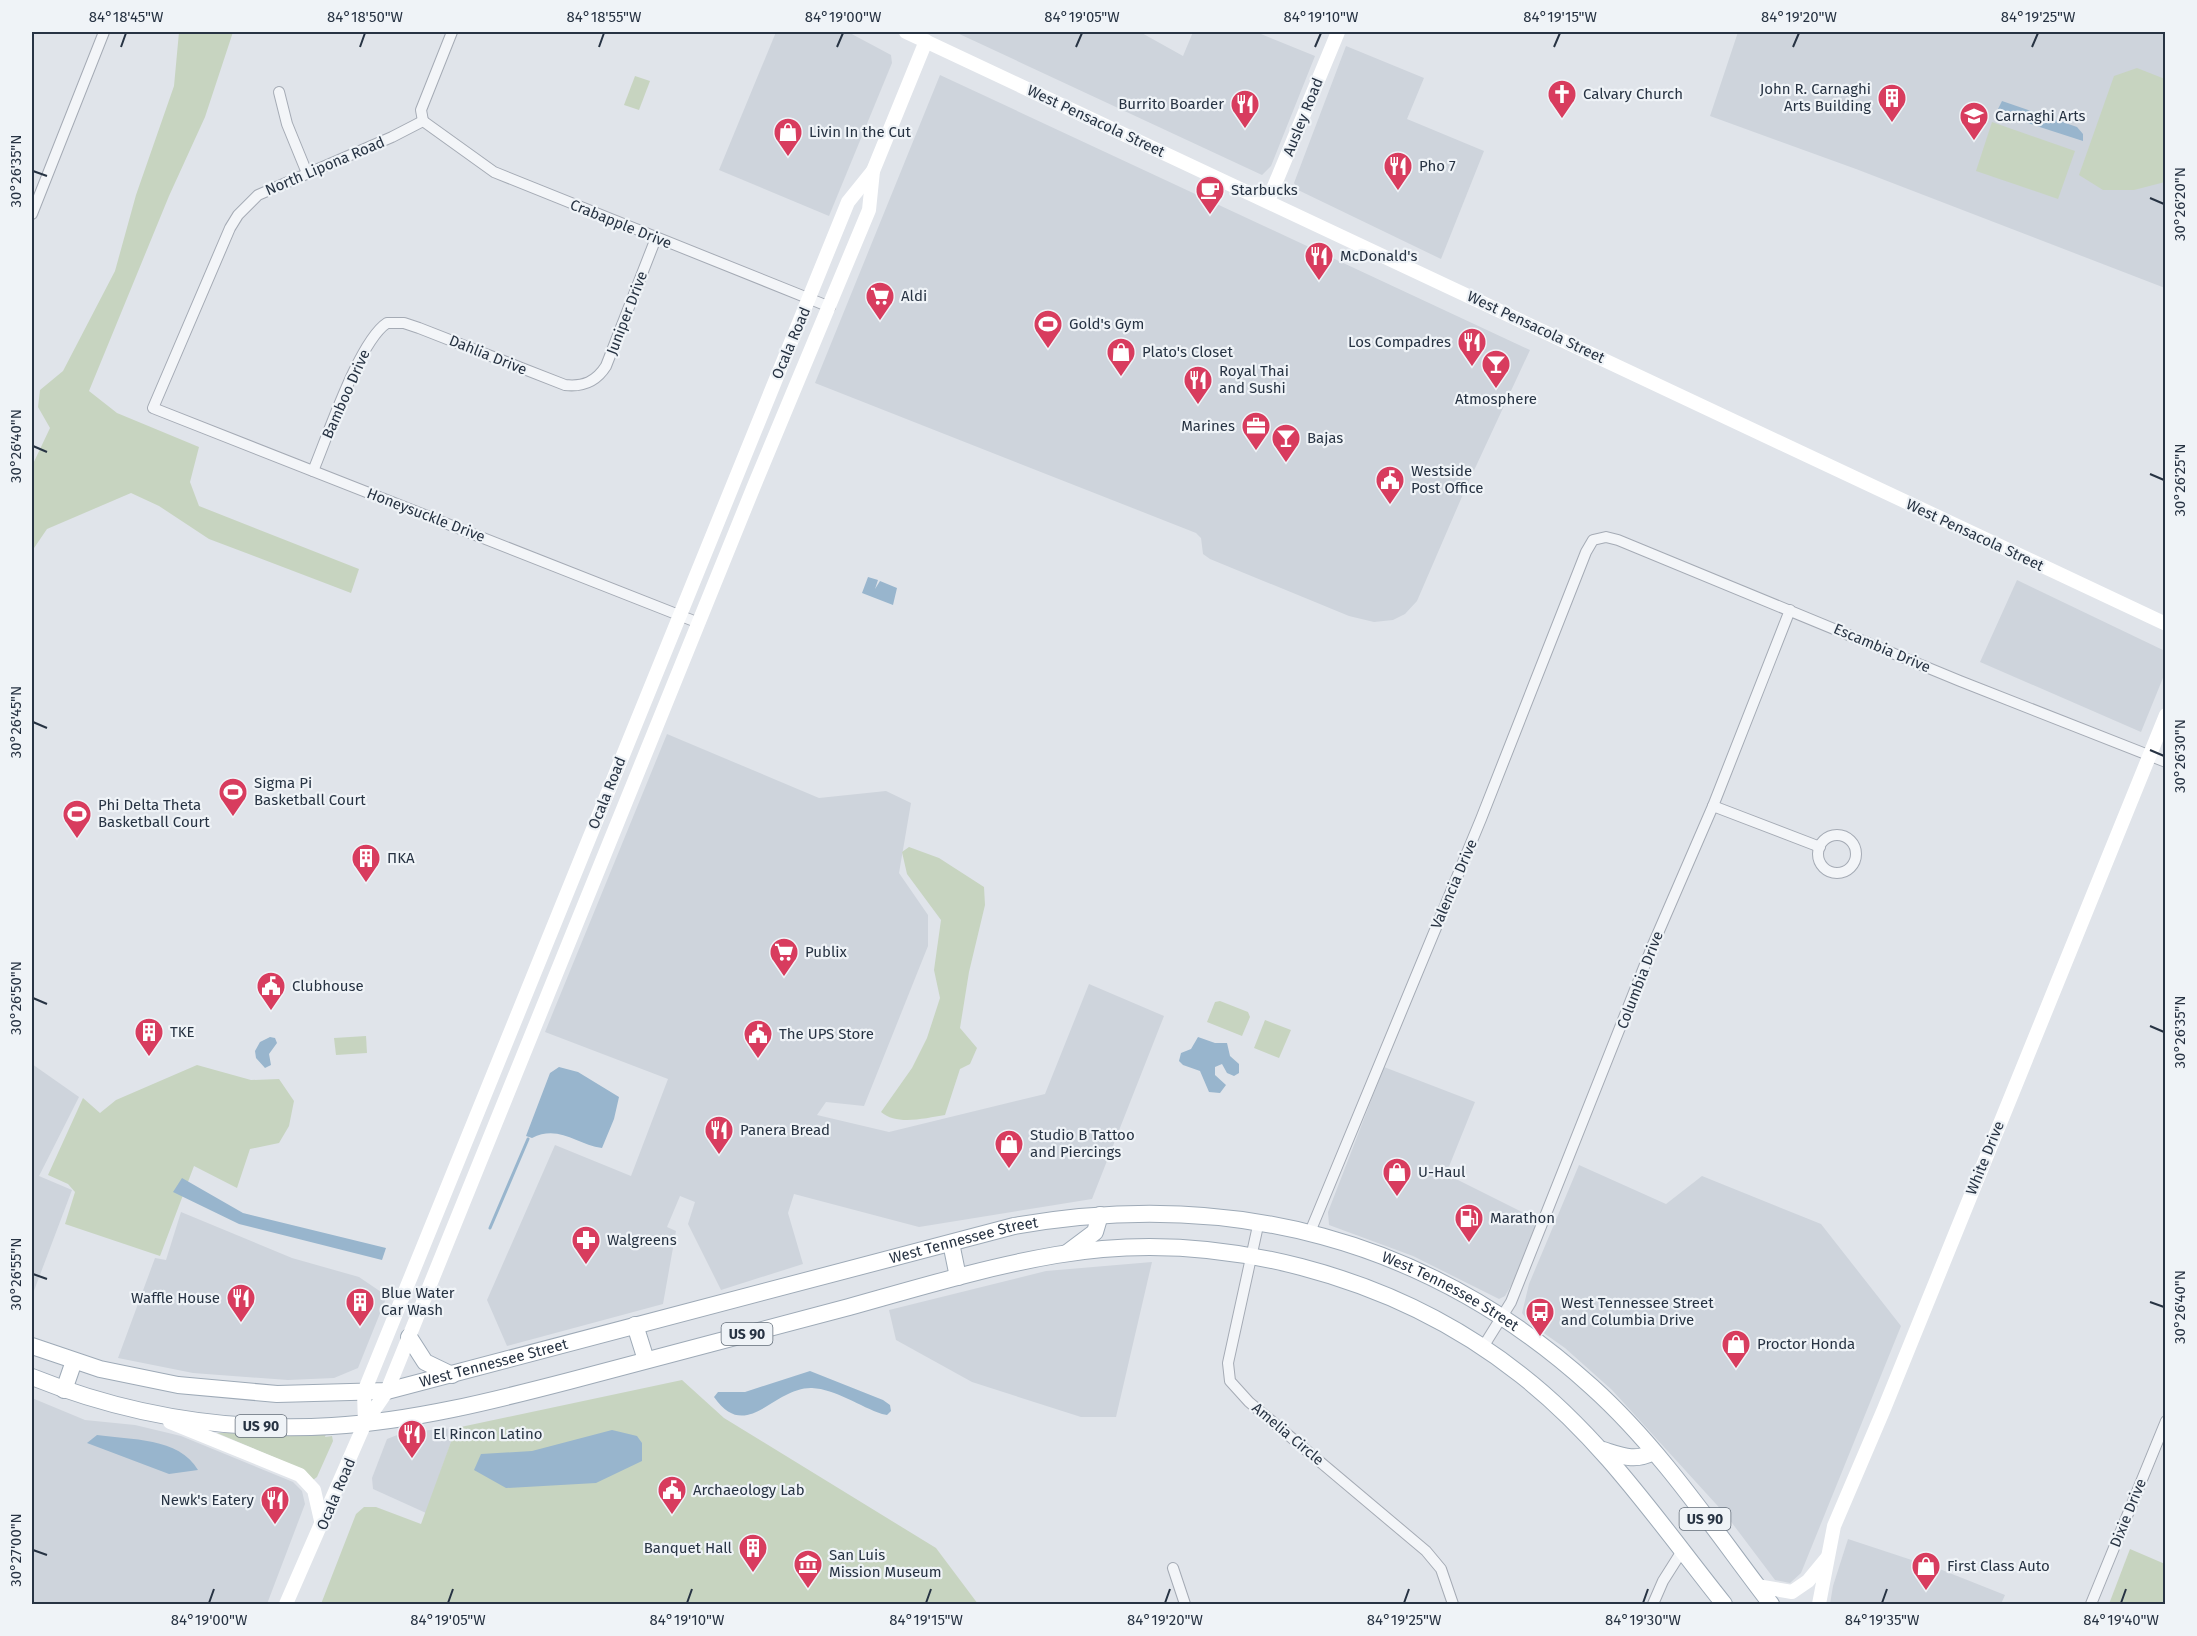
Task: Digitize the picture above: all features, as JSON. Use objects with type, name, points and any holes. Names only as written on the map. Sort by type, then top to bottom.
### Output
[{"type":"main road","name":"West Pensacola Street","points":[[906,32],[928,36],[1268,201],[2166,624]]},
{"type":"main road","name":"Ausley Road","points":[[1268,201],[1338,32]]},
{"type":"main road","name":"Ocala Road","points":[[286,1605],[306,1564],[365,1423],[387,1391],[699,623],[830,308],[869,210],[873,171],[928,36]]},
{"type":"main road","name":"Ocala Road","points":[[365,1423],[364,1392],[679,615],[848,202],[873,171]]},
{"type":"main road","name":"White Drive","points":[[1819,1605],[1832,1533],[1850,1486],[1884,1409],[2166,715]]},
{"type":"main road","name":"West Tennessee Street","points":[[32,1346],[74,1361],[133,1377],[231,1391],[308,1395],[387,1391],[1025,1224],[1100,1215],[1180,1213],[1259,1221],[1310,1232],[1404,1264],[1464,1293],[1539,1343],[1593,1388],[1653,1452],[1772,1605]]},
{"type":"main road","points":[[1067,1254],[1095,1232],[1100,1215]]},
{"type":"main road","points":[[951,1243],[958,1277]]},
{"type":"main road","name":"West Tennessee Street","points":[[32,1377],[107,1405],[157,1416],[261,1426],[365,1423],[471,1406],[958,1277],[1067,1254],[1136,1249],[1185,1249],[1251,1257],[1306,1269],[1373,1290],[1426,1314],[1483,1347],[1566,1413],[1602,1449],[1724,1605]]},
{"type":"main road","points":[[635,1325],[646,1360]]},
{"type":"main road","points":[[409,1337],[425,1362],[453,1375]]},
{"type":"main road","points":[[64,1390],[74,1361]]},
{"type":"main road","points":[[157,1416],[300,1475],[314,1490],[322,1525]]},
{"type":"main road","points":[[1602,1449],[1631,1458],[1643,1458],[1653,1452]]},
{"type":"main road","points":[[1757,1586],[1792,1592],[1808,1581],[1828,1556]]},
{"type":"main road","name":"Ocala Road","points":[[293,1605],[306,1564]]},
{"type":"street","points":[[32,214],[104,32]]},
{"type":"street","points":[[423,121],[421,110],[452,32]]},
{"type":"street","points":[[279,92],[287,124],[307,173]]},
{"type":"street","name":"North Lipona Road","points":[[153,408],[238,215],[258,195],[392,137],[423,121]]},
{"type":"street","name":"Crabapple Drive","points":[[423,121],[494,172],[830,308]]},
{"type":"street","name":"Juniper Drive","points":[[589,383],[600,375],[606,366],[656,238]]},
{"type":"street","name":"Dahlia Drive","points":[[387,323],[404,323],[419,328],[565,385],[577,386],[589,383]]},
{"type":"street","name":"Bamboo Drive","points":[[313,471],[360,358],[373,336],[387,323]]},
{"type":"street","name":"Honeysuckle Drive","points":[[153,408],[699,623]]},
{"type":"street","name":"Escambia Drive","points":[[1599,537],[1618,540],[1960,681],[2166,762]]},
{"type":"street","name":"Valencia Drive","points":[[1310,1232],[1480,819],[1586,552],[1593,540],[1599,537]]},
{"type":"street","name":"Columbia Drive","points":[[1483,1347],[1511,1302],[1652,947],[1713,806],[1790,610]]},
{"type":"street","points":[[1713,806],[1820,847]]},
{"type":"street","name":"Amelia Circle","points":[[1259,1221],[1231,1340],[1228,1363],[1230,1381],[1249,1402],[1426,1551],[1441,1569],[1453,1605]]},
{"type":"street","points":[[424,1245],[442,1255]]},
{"type":"street","name":"Dixie Drive","points":[[2091,1605],[2166,1421]]},
{"type":"street","points":[[1653,1605],[1663,1581],[1682,1551]]},
{"type":"street","points":[[1173,1568],[1185,1605]]},
{"type":"shaded area","points":[[776,32],[848,32],[891,55],[892,63],[829,216],[719,170]]},
{"type":"shaded area","points":[[955,32],[1140,32],[1183,56],[1193,32],[1256,32],[1315,56],[1271,166],[1262,175]]},
{"type":"shaded area","name":"Carnaghi Arts","points":[[1738,32],[2165,32],[2165,288],[1856,169],[1710,116]]},
{"type":"shaded area","points":[[1346,46],[1424,78],[1407,119],[1484,151],[1441,259],[1298,190],[1294,183]]},
{"type":"shaded area","points":[[940,75],[1530,350],[1464,492],[1417,601],[1405,614],[1393,620],[1374,622],[1349,616],[1210,559],[1203,554],[1201,538],[1196,533],[815,383]]},
{"type":"shaded area","points":[[2017,580],[2165,651],[2165,673],[2141,732],[1980,662]]},
{"type":"shaded area","points":[[667,734],[819,798],[886,791],[911,803],[899,873],[928,915],[928,946],[864,1106],[826,1102],[817,1115],[889,1132],[1045,1094],[1089,984],[1164,1016],[1092,1199],[919,1227],[794,1194],[788,1213],[803,1264],[721,1290],[688,1224],[695,1202],[680,1196],[667,1227],[676,1231],[663,1304],[507,1346],[487,1300],[555,1145],[631,1176],[668,1079],[545,1032]]},
{"type":"shaded area","points":[[32,1064],[79,1097],[39,1176],[72,1190],[32,1296]]},
{"type":"shaded area","points":[[1384,1067],[1475,1102],[1446,1174],[1540,1221],[1516,1277],[1505,1296],[1499,1299],[1413,1256],[1329,1225],[1328,1212]]},
{"type":"shaded area","name":"Proctor Honda","points":[[1579,1165],[1666,1204],[1702,1176],[1821,1224],[1901,1326],[1801,1573],[1790,1583],[1775,1580],[1726,1515],[1612,1390],[1565,1348],[1531,1324],[1522,1313],[1529,1284]]},
{"type":"shaded area","points":[[181,1212],[292,1258],[359,1277],[387,1296],[358,1368],[334,1378],[288,1380],[193,1373],[118,1358],[155,1258],[166,1260]]},
{"type":"shaded area","points":[[1152,1262],[1116,1417],[1081,1417],[972,1382],[896,1340],[889,1310],[1046,1271]]},
{"type":"shaded area","points":[[32,1398],[85,1420],[135,1425],[181,1436],[293,1482],[302,1491],[305,1504],[267,1604],[32,1604]]},
{"type":"shaded area","name":"El Rincon Latino","points":[[456,1428],[426,1513],[373,1489],[372,1478],[387,1439],[405,1432]]},
{"type":"shaded area","points":[[1848,1539],[1942,1570],[2005,1595],[2001,1604],[1830,1604],[1833,1586]]},
{"type":"green space","points":[[179,32],[233,32],[205,117],[169,196],[89,391],[117,413],[199,447],[190,482],[199,506],[359,569],[351,593],[209,539],[159,506],[131,493],[47,529],[32,551],[32,466],[50,428],[38,407],[40,390],[63,371],[115,271],[136,195],[174,86]]},
{"type":"green space","points":[[2137,68],[2165,79],[2165,182],[2134,190],[2103,190],[2079,175],[2114,76]]},
{"type":"green space","points":[[635,76],[650,81],[639,110],[624,105]]},
{"type":"green space","points":[[1992,122],[2075,151],[2058,199],[1976,171]]},
{"type":"green space","points":[[909,847],[939,858],[984,887],[985,905],[969,972],[960,1028],[977,1048],[970,1064],[960,1069],[945,1115],[903,1120],[881,1112],[912,1068],[927,1038],[940,998],[934,970],[941,920],[907,874],[902,852]]},
{"type":"green space","points":[[1220,1001],[1248,1012],[1250,1017],[1242,1036],[1207,1022],[1215,1002]]},
{"type":"green space","points":[[1265,1020],[1291,1030],[1279,1058],[1254,1048]]},
{"type":"green space","points":[[366,1036],[367,1053],[336,1055],[334,1038]]},
{"type":"green space","points":[[197,1065],[251,1080],[279,1079],[294,1101],[289,1126],[279,1143],[250,1149],[237,1188],[194,1166],[160,1256],[65,1224],[75,1192],[68,1184],[48,1175],[83,1098],[100,1113],[116,1100]]},
{"type":"green space","points":[[682,1380],[724,1418],[936,1548],[978,1604],[321,1604],[356,1514],[364,1507],[376,1507],[421,1524],[456,1428]]},
{"type":"green space","points":[[217,1433],[326,1434],[325,1437],[332,1436],[333,1441],[317,1477],[313,1480],[304,1470]]},
{"type":"green space","points":[[2130,1549],[2165,1564],[2165,1604],[2109,1604]]},
{"type":"water","points":[[2002,101],[2077,127],[2083,134],[2083,141],[2000,114],[1998,109]]},
{"type":"water","points":[[868,577],[878,580],[875,589],[880,581],[897,588],[893,605],[862,593]]},
{"type":"water","points":[[270,1037],[275,1038],[277,1043],[269,1054],[271,1065],[265,1068],[256,1058],[255,1051],[260,1042]]},
{"type":"water","points":[[1198,1037],[1215,1043],[1227,1043],[1230,1056],[1239,1064],[1239,1073],[1234,1076],[1227,1073],[1222,1064],[1215,1067],[1215,1075],[1226,1085],[1220,1093],[1209,1092],[1200,1071],[1183,1065],[1179,1061],[1181,1053],[1191,1049]]},
{"type":"water","points":[[559,1067],[578,1072],[619,1097],[614,1119],[602,1148],[559,1134],[542,1134],[532,1138],[526,1136],[550,1073]]},
{"type":"water","points":[[182,1178],[243,1213],[386,1248],[382,1260],[239,1224],[173,1192]]},
{"type":"water","points":[[810,1371],[883,1400],[890,1405],[891,1411],[887,1415],[882,1414],[839,1395],[812,1388],[798,1390],[749,1415],[738,1415],[726,1410],[714,1397],[718,1392],[745,1392]]},
{"type":"water","points":[[612,1430],[637,1436],[642,1443],[642,1461],[596,1483],[506,1488],[474,1470],[481,1454],[532,1451]]},
{"type":"water","points":[[97,1435],[153,1442],[166,1446],[190,1459],[198,1470],[169,1474],[87,1443]]},
{"type":"waterway","points":[[490,1228],[528,1139]]},
{"type":"place","name":"Calvary Church","points":[[1562,120]]},
{"type":"place","name":"John R. Carnaghi Arts Building","points":[[1892,124]]},
{"type":"place","name":"Burrito Boarder","points":[[1245,130]]},
{"type":"place","name":"Carnaghi Arts","points":[[1974,142]]},
{"type":"place","name":"Livin In the Cut","points":[[788,158]]},
{"type":"place","name":"Pho 7","points":[[1398,192]]},
{"type":"place","name":"Starbucks","points":[[1210,216]]},
{"type":"place","name":"McDonald's","points":[[1319,282]]},
{"type":"place","name":"Aldi","points":[[880,322]]},
{"type":"place","name":"Gold's Gym","points":[[1048,350]]},
{"type":"place","name":"Los Compadres","points":[[1472,368]]},
{"type":"place","name":"Plato's Closet","points":[[1121,378]]},
{"type":"place","name":"Atmosphere","points":[[1496,390]]},
{"type":"place","name":"Royal Thai and Sushi","points":[[1198,406]]},
{"type":"place","name":"Marines","points":[[1256,452]]},
{"type":"place","name":"Bajas","points":[[1286,464]]},
{"type":"place","name":"Westside Post Office","points":[[1390,506]]},
{"type":"place","name":"Sigma Pi Basketball Court","points":[[233,818]]},
{"type":"place","name":"Phi Delta Theta Basketball Court","points":[[77,840]]},
{"type":"place","name":"ΠΚΑ","points":[[366,884]]},
{"type":"place","name":"Publix","points":[[784,978]]},
{"type":"place","name":"Clubhouse","points":[[271,1012]]},
{"type":"place","name":"TKE","points":[[149,1058]]},
{"type":"place","name":"The UPS Store","points":[[758,1060]]},
{"type":"place","name":"Panera Bread","points":[[719,1156]]},
{"type":"place","name":"Studio B Tattoo and Piercings","points":[[1009,1170]]},
{"type":"place","name":"U-Haul","points":[[1397,1198]]},
{"type":"place","name":"Marathon","points":[[1469,1244]]},
{"type":"place","name":"Walgreens","points":[[586,1266]]},
{"type":"place","name":"Waffle House","points":[[241,1324]]},
{"type":"place","name":"Blue Water Car Wash","points":[[360,1328]]},
{"type":"place","name":"West Tennessee Street and Columbia Drive","points":[[1540,1338]]},
{"type":"place","name":"Proctor Honda","points":[[1736,1370]]},
{"type":"place","name":"El Rincon Latino","points":[[412,1460]]},
{"type":"place","name":"Archaeology Lab","points":[[672,1516]]},
{"type":"place","name":"Newk's Eatery","points":[[275,1526]]},
{"type":"place","name":"Banquet Hall","points":[[753,1574]]},
{"type":"place","name":"San Luis Mission Museum","points":[[808,1590]]},
{"type":"place","name":"First Class Auto","points":[[1926,1592]]}]
